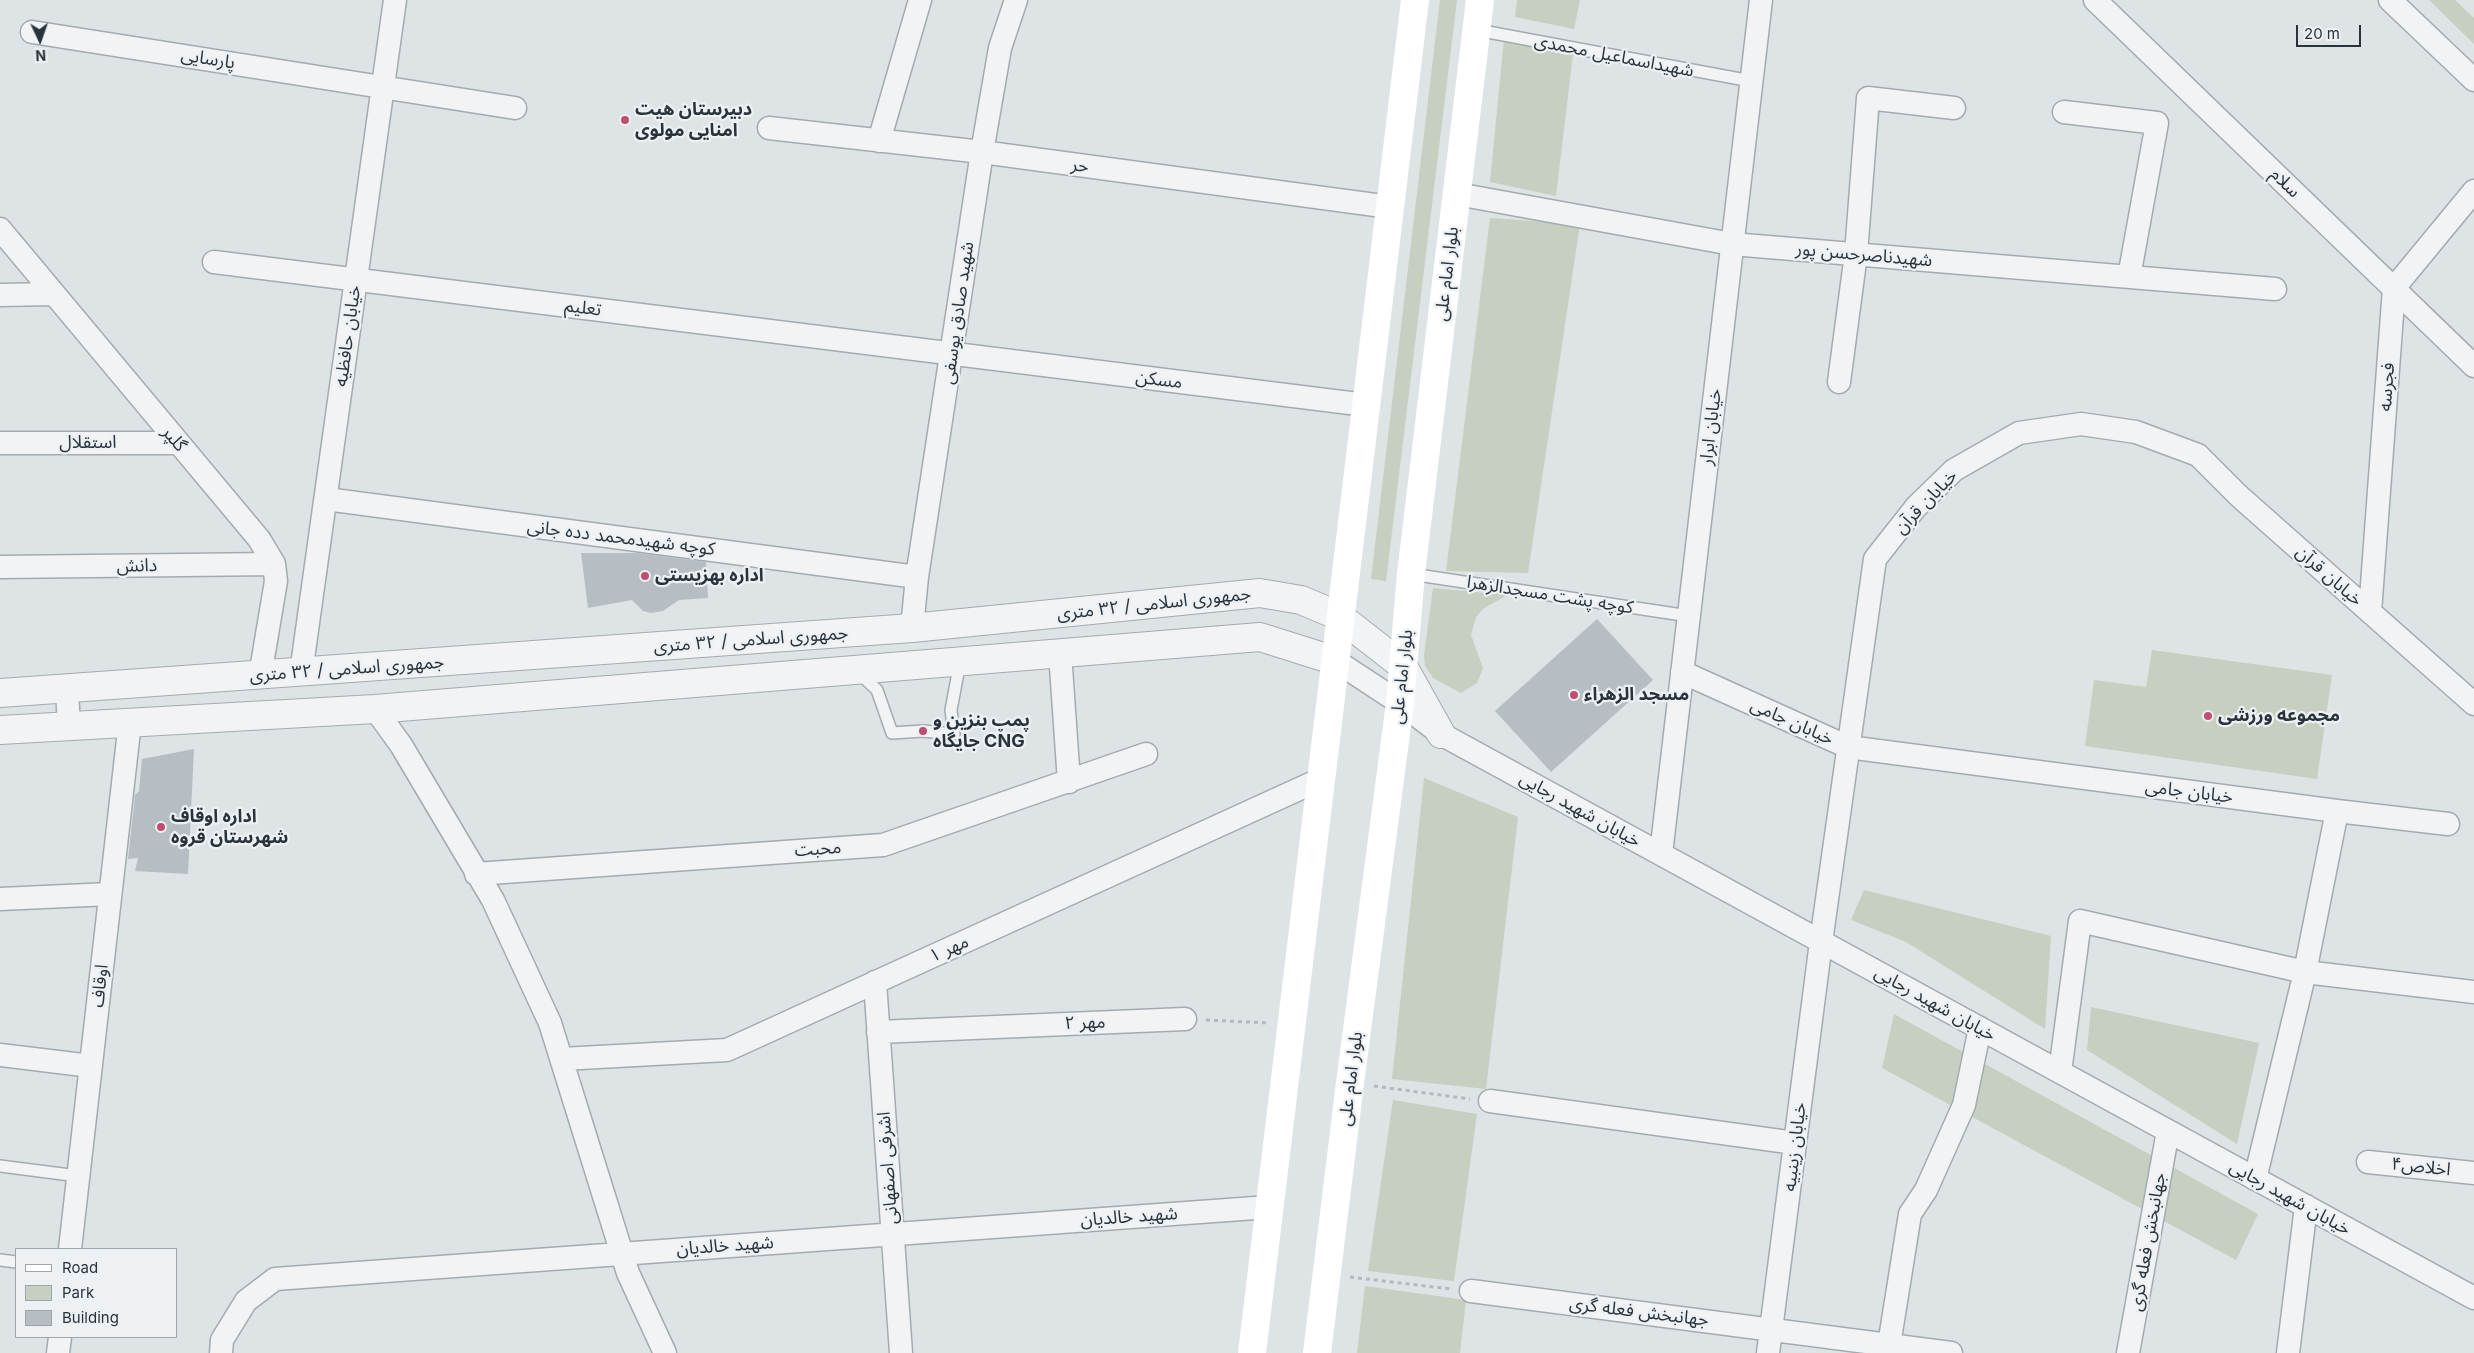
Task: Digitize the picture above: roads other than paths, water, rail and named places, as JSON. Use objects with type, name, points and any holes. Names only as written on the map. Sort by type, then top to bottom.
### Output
[{"type":"main road","points":[[1252,1353],[1336,661],[1339,616],[1415,0]]},
{"type":"main road","name":"بلوار امام علی","points":[[1317,1353],[1400,703],[1411,574],[1480,0]]},
{"type":"street","name":"خیابان حافظیه","points":[[301,673],[395,0]]},
{"type":"street","points":[[879,141],[920,0]]},
{"type":"street","name":"شهید صادق یوسفی","points":[[912,628],[917,576],[953,354],[982,152],[1000,48],[1016,0]]},
{"type":"street","name":"خیابان ابرار","points":[[1661,854],[1761,0]]},
{"type":"street","name":"سلام","points":[[2095,0],[2474,366]]},
{"type":"street","points":[[2390,0],[2474,80]]},
{"type":"street","name":"پارسایی","points":[[32,32],[383,85],[515,108]]},
{"type":"street","points":[[1839,382],[1856,254],[1868,98],[1954,108]]},
{"type":"street","points":[[2064,112],[2157,123],[2129,277]]},
{"type":"street","name":"حر","points":[[769,128],[982,152],[1390,207]]},
{"type":"street","points":[[2394,288],[2474,191]]},
{"type":"street","name":"شهیدناصرحسن پور","points":[[1457,194],[1732,244],[2275,289]]},
{"type":"street","name":"گلپر","points":[[3,236],[54,294],[259,539],[274,564],[276,581],[260,676]]},
{"type":"street","name":"تعلیم","points":[[214,262],[953,354]]},
{"type":"street","name":"فجرسه","points":[[2370,612],[2394,288]]},
{"type":"street","points":[[0,295],[54,294]]},
{"type":"street","name":"مسکن","points":[[953,354],[1366,406]]},
{"type":"street","name":"خیابان قرآن","points":[[1821,942],[1876,559],[1916,507],[1954,470],[2019,433],[2081,424],[2136,432],[2198,455],[2240,496],[2474,704]]},
{"type":"street","name":"استقلال","points":[[0,443],[177,443]]},
{"type":"street","name":"کوچه شهیدمحمد دده جانی","points":[[326,499],[917,576]]},
{"type":"street","name":"دانش","points":[[0,567],[274,564]]},
{"type":"street","name":"جمهوری اسلامی / ۳۲ متری","points":[[0,693],[67,690],[912,628],[1260,593],[1301,600],[1339,616],[1404,666],[1441,734]]},
{"type":"street","points":[[0,730],[375,709],[1260,637],[1336,661]]},
{"type":"street","points":[[1060,653],[1069,782]]},
{"type":"street","name":"خیابان شهید رجایی","points":[[1336,661],[1400,703],[1441,734],[2474,1298]]},
{"type":"street","name":"خیابان جامی","points":[[1682,672],[1848,748],[2448,824]]},
{"type":"street","points":[[67,690],[69,726]]},
{"type":"street","points":[[375,709],[401,746],[493,900],[550,1023],[628,1273],[665,1353]]},
{"type":"street","name":"اوقاف","points":[[70,1248],[130,722]]},
{"type":"street","name":"محبت","points":[[476,874],[883,845],[1146,754]]},
{"type":"street","name":"مهر ۱","points":[[562,1059],[727,1050],[1321,780]]},
{"type":"street","points":[[2255,1179],[2304,972],[2337,811]]},
{"type":"street","points":[[0,899],[110,894]]},
{"type":"street","points":[[2060,1072],[2080,921],[2304,972],[2474,992]]},
{"type":"street","name":"خیابان زینبیه","points":[[1768,1353],[1821,942]]},
{"type":"street","name":"اشرفی اصفهانی","points":[[875,982],[901,1353]]},
{"type":"street","name":"مهر ۲","points":[[878,1032],[1185,1019]]},
{"type":"street","points":[[1889,1345],[1910,1214],[1926,1190],[1964,1105],[1980,1028]]},
{"type":"street","points":[[0,1055],[91,1066]]},
{"type":"street","points":[[1490,1101],[1795,1143]]},
{"type":"street","name":"جهانبخش فعله گری","points":[[2128,1353],[2168,1131]]},
{"type":"street","name":"اخلاص۴","points":[[2368,1162],[2474,1173]]},
{"type":"street","name":"شهید خالدیان","points":[[221,1353],[222,1340],[246,1301],[275,1280],[1269,1206]]},
{"type":"street","points":[[2288,1353],[2306,1206]]},
{"type":"street","name":"جهانبخش فعله گری","points":[[1471,1291],[1952,1353]]},
{"type":"street","points":[[58,1353],[60,1338]]},
{"type":"lane","name":"شهیداسماعیل محمدی","points":[[1477,30],[1751,81]]},
{"type":"lane","name":"کوچه پشت مسجدالزهرا","points":[[1411,574],[1689,616]]},
{"type":"lane","points":[[855,670],[877,690],[892,733],[922,731],[954,734],[951,710],[960,661]]},
{"type":"lane","points":[[0,1166],[78,1176]]},
{"type":"lane","points":[[0,1260],[15,1262]]},
{"type":"place","name":"دبیرستان هیت امنایی مولوی","points":[[625,120]]},
{"type":"place","name":"اداره بهزیستی","points":[[645,576]]},
{"type":"place","name":"مسجد الزهراء","points":[[1574,695]]},
{"type":"place","name":"مجموعه ورزشی","points":[[2208,716]]},
{"type":"place","name":"پمپ بنزین و جایگاه CNG","points":[[923,731]]},
{"type":"place","name":"اداره اوقاف شهرستان قروه","points":[[161,827]]}]
